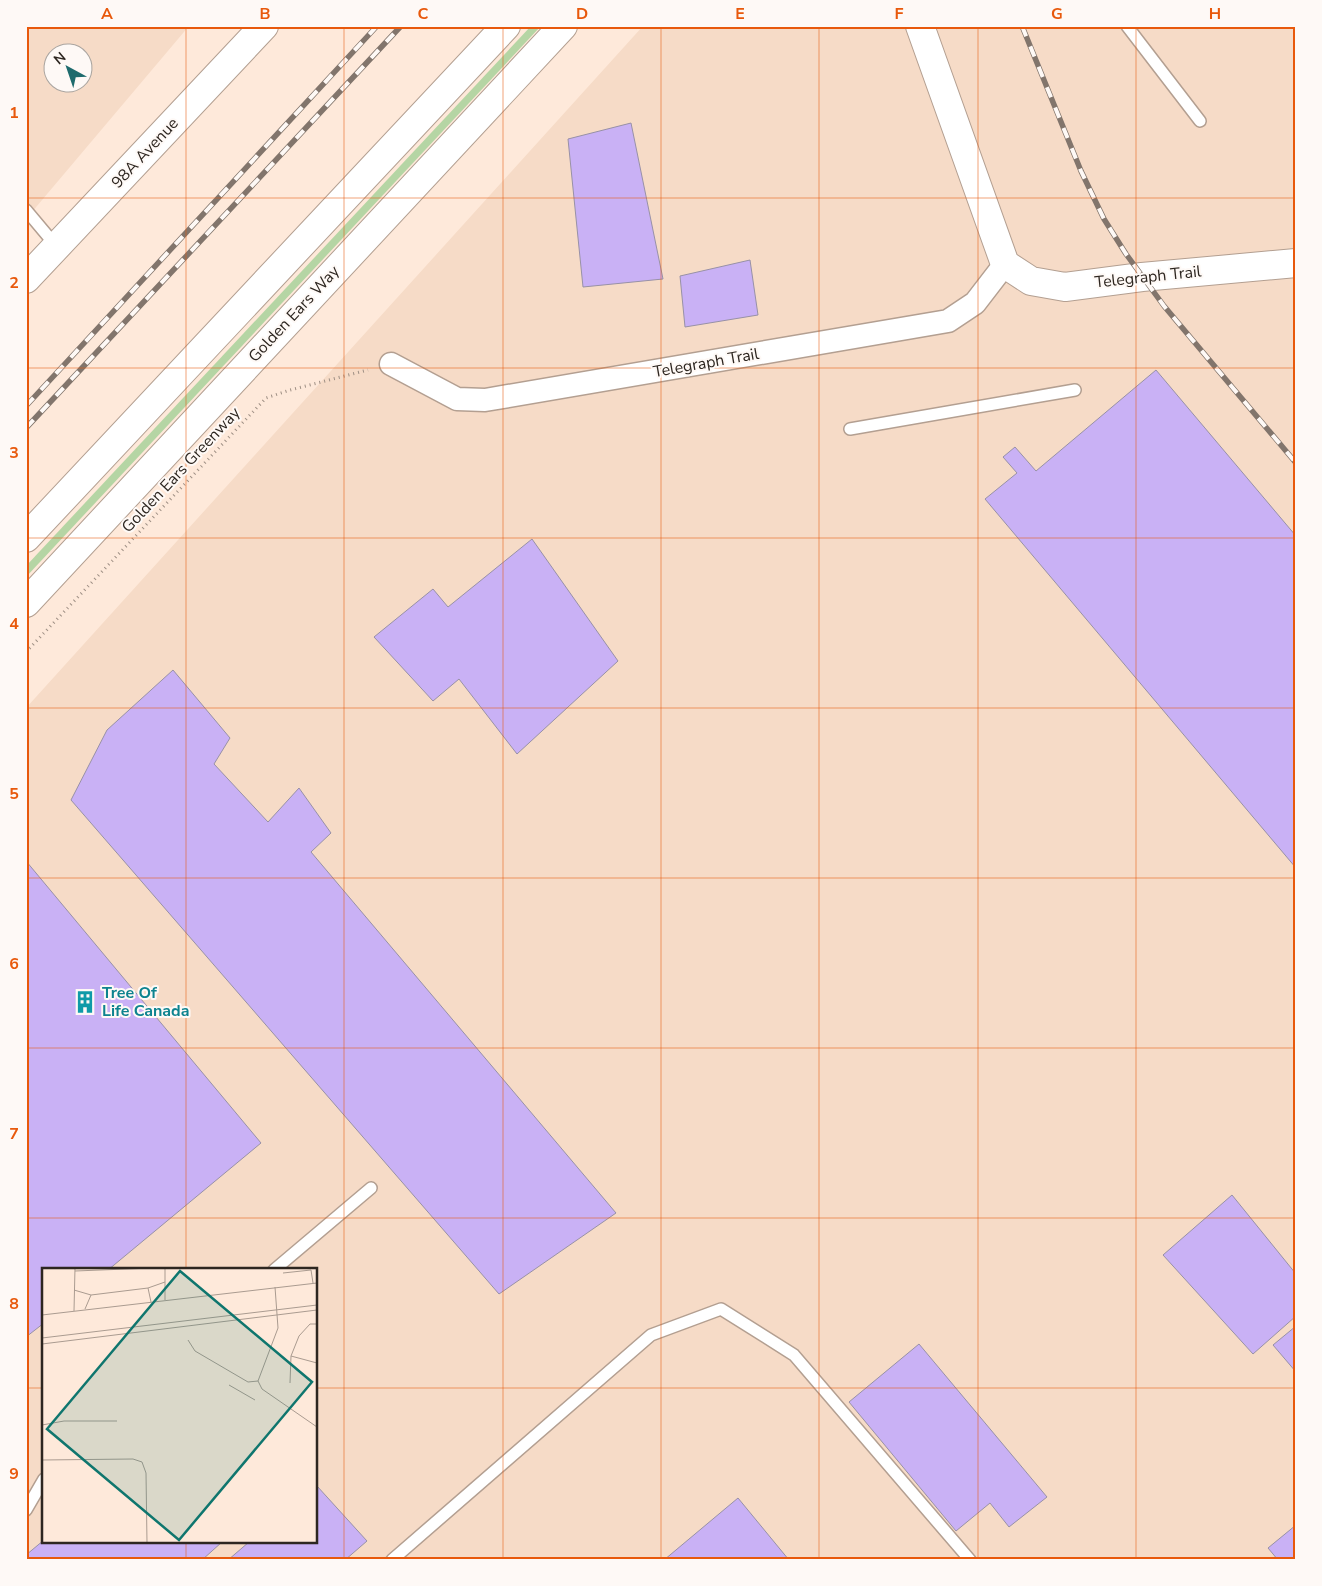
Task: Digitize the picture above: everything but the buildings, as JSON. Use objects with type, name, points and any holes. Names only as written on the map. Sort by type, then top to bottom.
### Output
[{"type":"main road","name":"98A Avenue","points":[[26,280],[264,26]]},
{"type":"main road","points":[[26,538],[506,26]]},
{"type":"main road","name":"Golden Ears Way","points":[[26,603],[563,26]]},
{"type":"main road","points":[[920,26],[1005,264]]},
{"type":"main road","name":"Telegraph Trail","points":[[1005,264],[1031,281],[1065,286],[1296,263]]},
{"type":"street","name":"Telegraph Trail","points":[[390,364],[457,399],[485,400],[948,321],[975,303],[1005,264]]},
{"type":"lane","points":[[1127,26],[1200,121]]},
{"type":"lane","points":[[26,210],[57,247]]},
{"type":"lane","points":[[850,429],[1075,390]]},
{"type":"lane","points":[[276,1268],[371,1188]]},
{"type":"lane","points":[[392,1560],[651,1335],[721,1310],[794,1355],[970,1560]]},
{"type":"lane","points":[[26,1510],[42,1482]]},
{"type":"path","name":"Golden Ears Greenway","points":[[26,652],[266,398],[390,364]]},
{"type":"shaded area","points":[[26,26],[189,26],[26,219]]},
{"type":"shaded area","points":[[643,26],[1296,26],[1296,1560],[26,1560],[26,708]]},
{"type":"green space","points":[[531,26],[541,26],[26,577],[26,566]]},
{"type":"railway","points":[[26,406],[377,26]]},
{"type":"railway","points":[[26,428],[401,26]]},
{"type":"railway","points":[[1022,26],[1081,171],[1104,219],[1126,254],[1164,306],[1296,463]]},
{"type":"place","name":"Tree Of Life Canada","points":[[85,1002]]}]
